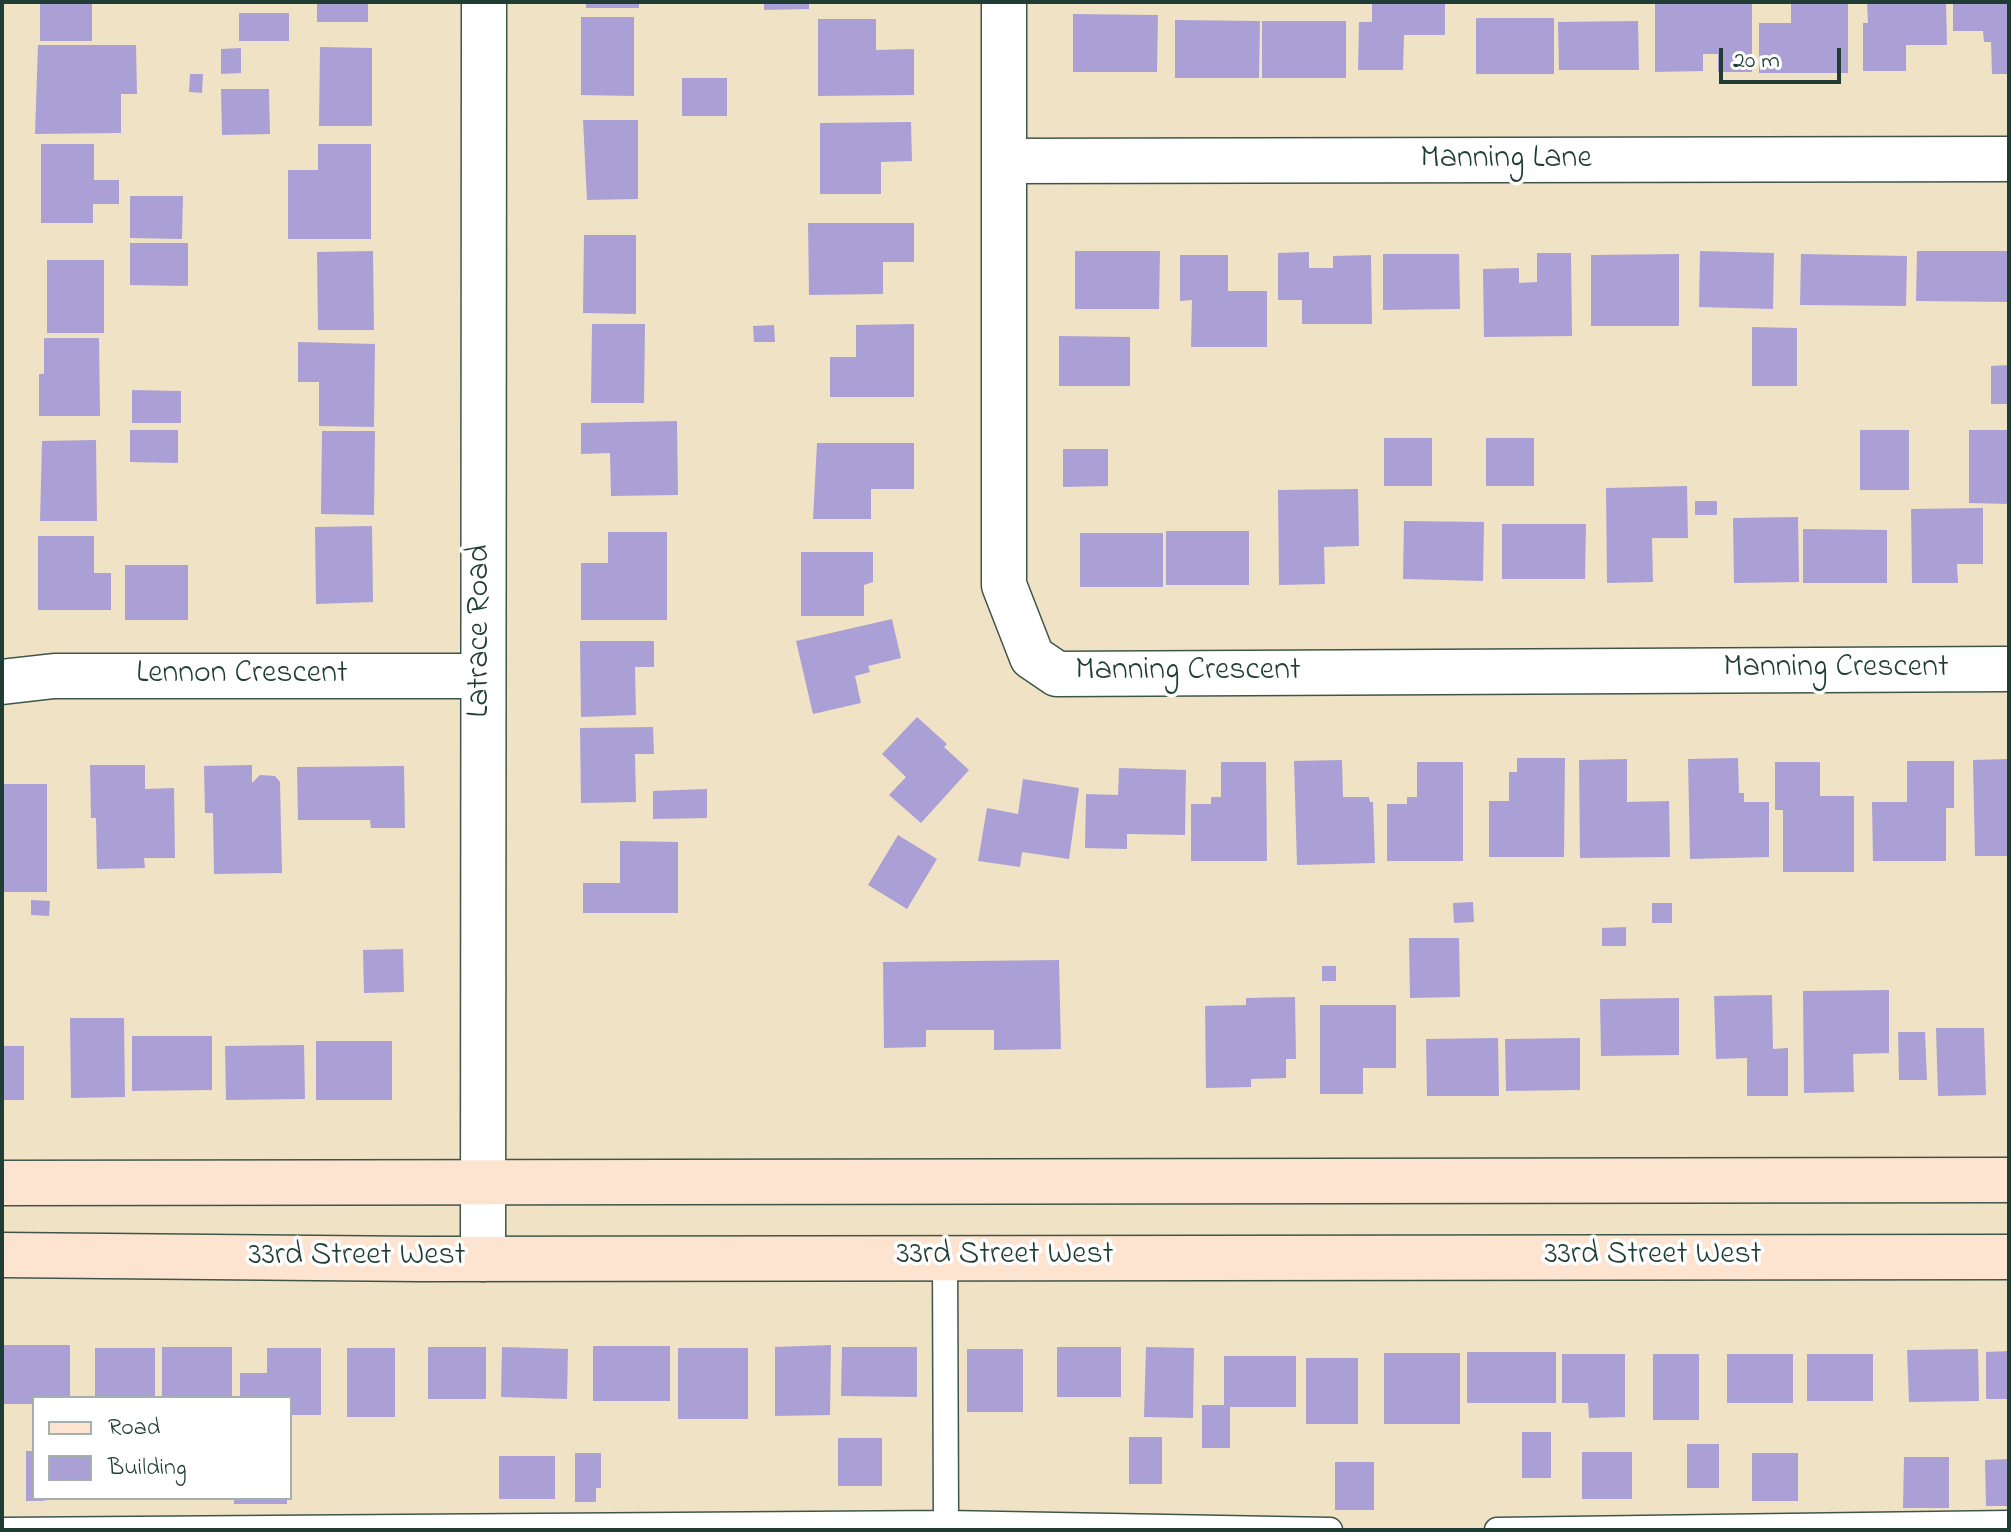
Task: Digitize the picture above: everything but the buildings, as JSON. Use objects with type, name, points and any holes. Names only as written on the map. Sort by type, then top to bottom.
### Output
[{"type":"main road","points":[[2,1183],[2009,1180]]},
{"type":"main road","name":"33rd Street West","points":[[2,1255],[483,1259],[2009,1257]]},
{"type":"street","name":"Latrace Road","points":[[483,1259],[484,2]]},
{"type":"street","name":"Manning Crescent","points":[[1004,2],[1004,585],[1032,657],[1057,674],[2009,669]]},
{"type":"street","name":"Manning Lane","points":[[1004,161],[2009,159]]},
{"type":"street","name":"Lennon Crescent","points":[[2,682],[70,676],[482,676]]},
{"type":"lane","points":[[945,1257],[946,1523]]},
{"type":"lane","points":[[2,1530],[946,1523],[1330,1530]]},
{"type":"lane","points":[[1497,1530],[2009,1523]]}]
